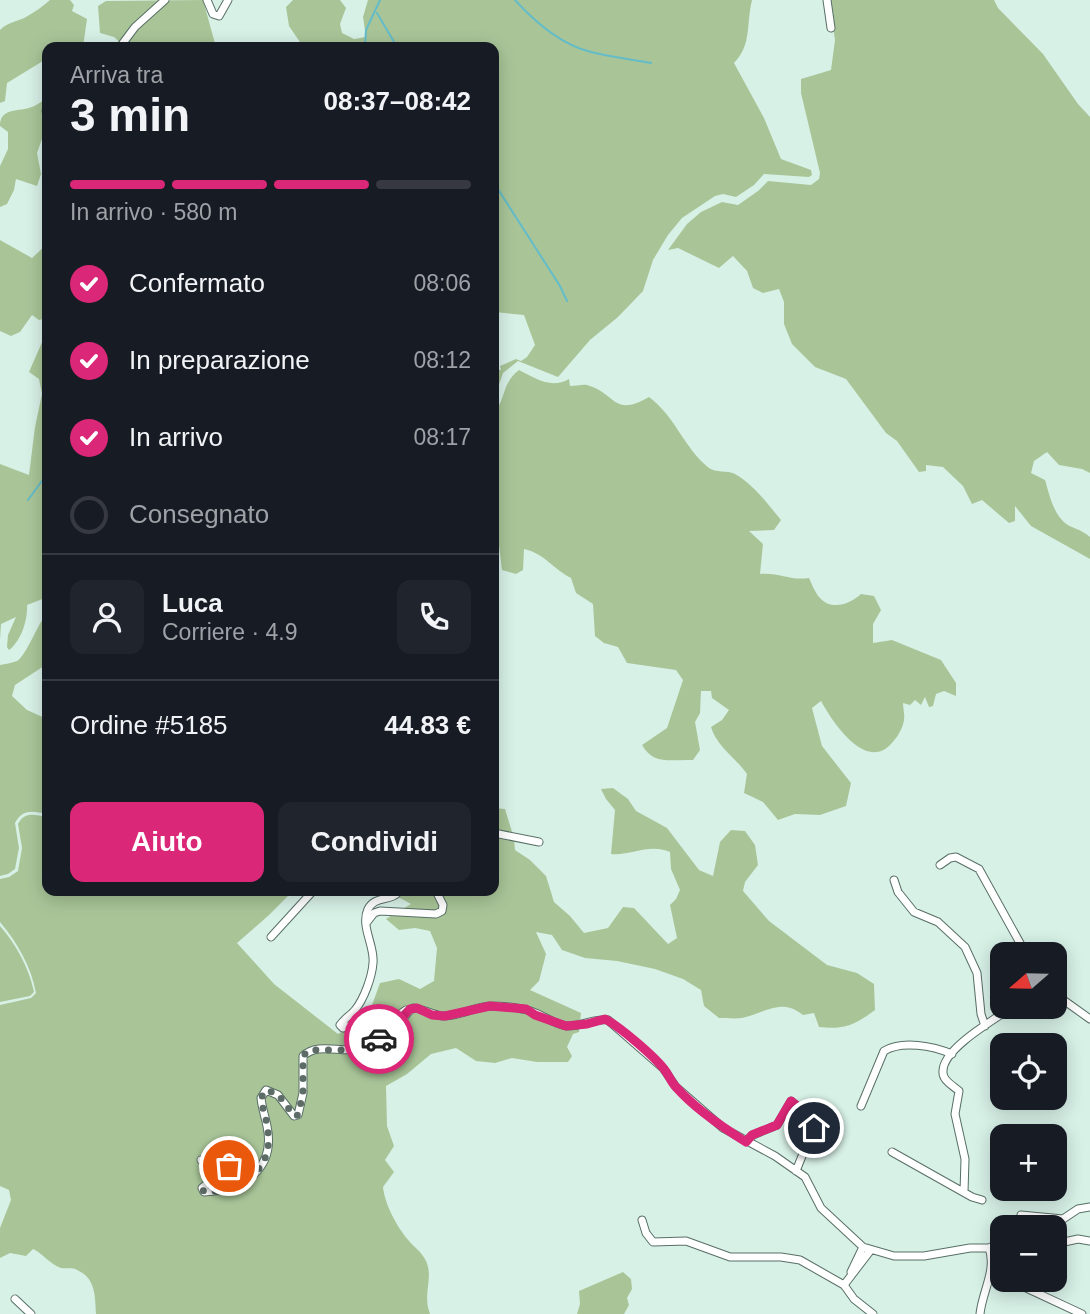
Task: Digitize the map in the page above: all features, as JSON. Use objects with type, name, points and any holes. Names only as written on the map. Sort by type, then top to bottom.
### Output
[{"type":"street","points":[[124,42],[135,26],[165,0]]},
{"type":"street","points":[[207,0],[212,15],[216,16],[223,11],[229,0]]},
{"type":"street","points":[[827,0],[831,29]]},
{"type":"street","points":[[499,834],[539,842]]},
{"type":"street","points":[[940,865],[956,857],[979,869],[1019,942]]},
{"type":"street","points":[[894,880],[898,892],[914,912],[938,922],[965,947],[977,973],[985,1027]]},
{"type":"street","points":[[271,937],[308,896]]},
{"type":"street","points":[[395,896],[372,902],[365,916],[374,961],[370,979],[359,1004],[340,1025],[343,1028],[361,1024],[352,1037],[355,1041],[379,1032],[405,1010],[417,1008],[432,1015],[445,1016],[490,1006],[526,1009],[566,1026],[608,1020],[663,1068],[676,1087],[723,1128],[775,1156],[805,1177],[821,1208],[866,1249],[894,1256],[924,1256],[970,1248],[989,1248],[990,1251]]},
{"type":"street","points":[[367,923],[369,918],[380,911],[436,914],[442,911],[443,905],[438,896]]},
{"type":"street","points":[[1068,1003],[1090,1019]]},
{"type":"street","points":[[201,1160],[225,1157],[229,1160],[229,1166],[202,1188],[204,1192],[219,1191],[247,1181],[259,1170],[267,1157],[267,1125],[261,1098],[266,1090],[278,1094],[294,1116],[298,1115],[303,1093],[303,1056],[309,1050],[341,1051],[364,1047],[385,1036],[410,1009]]},
{"type":"street","points":[[964,1192],[965,1159],[955,1114],[959,1091],[944,1079],[943,1070],[964,1039],[996,1019]]},
{"type":"street","points":[[861,1106],[884,1051],[890,1047],[915,1046],[952,1054]]},
{"type":"street","points":[[746,1142],[752,1135],[777,1125],[791,1101],[815,1121],[796,1171]]},
{"type":"street","points":[[892,1152],[982,1200]]},
{"type":"street","points":[[1067,1216],[1078,1209],[1090,1207]]},
{"type":"street","points":[[642,1220],[646,1233],[653,1242],[686,1241],[730,1257],[800,1260],[844,1285],[854,1299],[873,1314]]},
{"type":"street","points":[[1067,1241],[1078,1238],[1090,1241]]},
{"type":"street","points":[[844,1285],[866,1249]]},
{"type":"street","points":[[980,1314],[990,1273]]},
{"type":"street","points":[[1031,1292],[1066,1311],[1082,1314]]},
{"type":"street","points":[[15,1299],[31,1314]]},
{"type":"green space","points":[[50,0],[70,0],[74,5],[72,11],[87,19],[84,42],[42,42],[42,62],[7,83],[5,101],[0,103],[0,30]]},
{"type":"green space","points":[[203,0],[215,42],[120,42],[114,37],[100,33],[98,6],[106,1]]},
{"type":"green space","points":[[293,0],[340,0],[346,8],[340,24],[342,33],[354,39],[366,37],[363,17],[368,0],[752,0],[744,49],[734,63],[764,118],[781,159],[811,170],[812,175],[764,174],[754,185],[736,197],[723,194],[715,196],[682,218],[653,260],[643,291],[618,317],[590,340],[558,377],[518,361],[503,373],[499,385],[500,366],[516,359],[521,361],[535,345],[524,315],[499,312],[499,42],[300,42],[289,26],[286,7]]},
{"type":"green space","points":[[829,0],[994,0],[998,8],[1043,54],[1090,117],[1090,473],[1059,465],[1047,452],[1034,461],[1031,473],[1045,480],[1052,503],[1061,519],[1090,537],[1090,559],[1031,526],[1015,506],[1015,521],[1009,523],[982,500],[972,504],[963,486],[943,467],[926,465],[926,471],[919,472],[846,379],[815,367],[792,344],[784,324],[784,302],[779,289],[763,293],[753,288],[747,271],[733,256],[719,268],[678,248],[668,250],[687,224],[701,212],[722,202],[738,205],[768,181],[811,185],[819,179],[820,173],[801,93],[801,79],[831,70],[835,40]]},
{"type":"green space","points":[[42,101],[42,139],[37,153],[41,174],[37,186],[16,179],[7,204],[0,207],[0,166],[8,149],[8,132],[0,126],[1,120],[11,111],[32,107]]},
{"type":"green space","points":[[0,240],[32,258],[42,249],[42,319],[32,315],[20,332],[11,336],[0,331]]},
{"type":"green space","points":[[42,342],[42,394],[39,379],[29,372]]},
{"type":"green space","points":[[519,370],[544,382],[556,383],[569,379],[570,386],[587,385],[621,405],[637,403],[649,397],[666,413],[700,460],[712,470],[732,473],[742,478],[781,520],[774,530],[749,531],[763,544],[760,574],[809,578],[818,596],[835,605],[852,601],[861,594],[874,596],[881,610],[873,624],[873,643],[892,640],[941,660],[956,683],[956,696],[944,691],[936,694],[933,706],[929,707],[925,697],[921,705],[915,700],[910,705],[903,703],[904,720],[897,736],[881,751],[871,752],[860,748],[841,731],[821,701],[812,708],[822,746],[851,783],[846,806],[820,815],[795,814],[778,820],[763,802],[744,793],[747,774],[722,746],[711,727],[722,720],[729,710],[712,698],[711,691],[701,691],[700,713],[695,722],[700,750],[693,760],[664,760],[652,756],[642,745],[667,728],[683,680],[676,670],[627,663],[618,647],[604,643],[595,636],[593,604],[576,593],[571,578],[537,554],[524,549],[523,570],[516,574],[502,570],[499,545],[499,405],[513,375]]},
{"type":"green space","points":[[42,394],[42,599],[27,605],[23,630],[9,650],[8,635],[16,617],[1,624],[0,640],[0,464],[29,475]]},
{"type":"green space","points":[[42,622],[42,667],[15,685],[12,696],[27,710],[42,717],[42,813],[28,812],[18,818],[15,823],[19,848],[15,869],[0,876],[0,665],[17,661],[21,657]]},
{"type":"green space","points":[[613,788],[628,799],[636,811],[667,828],[699,870],[713,876],[720,842],[731,830],[745,831],[755,845],[758,865],[745,882],[743,891],[769,921],[827,965],[857,973],[874,984],[875,1010],[855,1023],[835,1028],[819,1027],[814,1013],[803,1015],[787,1007],[773,1008],[742,1018],[719,1018],[704,1006],[701,990],[683,979],[655,969],[585,958],[562,950],[552,935],[536,932],[546,954],[539,981],[530,990],[581,1013],[579,1032],[573,1034],[567,1047],[572,1056],[568,1062],[537,1062],[512,1058],[495,1063],[476,1061],[456,1048],[431,1054],[407,1074],[386,1086],[387,1126],[394,1146],[385,1160],[394,1172],[383,1187],[384,1194],[400,1229],[426,1261],[430,1314],[96,1314],[93,1289],[83,1273],[75,1269],[61,1268],[33,1249],[26,1256],[10,1253],[0,1258],[0,1228],[11,1200],[9,1190],[0,1186],[0,1005],[31,998],[36,993],[31,973],[22,955],[0,922],[0,879],[18,871],[22,848],[18,824],[24,817],[42,816],[42,896],[288,896],[237,943],[274,984],[338,1034],[367,1019],[380,983],[399,979],[420,989],[434,981],[437,948],[430,931],[415,928],[399,930],[386,919],[394,914],[444,912],[440,896],[499,896],[499,836],[514,839],[515,850],[546,876],[554,902],[584,933],[608,928],[623,907],[634,908],[668,944],[677,938],[670,905],[680,890],[671,869],[670,852],[647,849],[611,854],[615,810],[601,789]]},
{"type":"green space","points":[[499,808],[505,809],[513,835],[499,832]]},
{"type":"green space","points":[[396,896],[437,896],[440,909],[435,912],[399,911],[411,904]]},
{"type":"green space","points":[[0,926],[25,965],[34,992],[30,996],[0,1002]]},
{"type":"green space","points":[[623,1272],[631,1279],[632,1289],[624,1314],[577,1314],[580,1304],[579,1291]]},
{"type":"waterway","points":[[365,42],[366,30],[380,0]]},
{"type":"waterway","points":[[515,0],[540,24],[580,49],[651,63]]},
{"type":"waterway","points":[[377,13],[394,42]]},
{"type":"waterway","points":[[499,191],[567,301]]},
{"type":"waterway","points":[[28,500],[42,481]]},
{"type":"way so far","points":[[229,1166],[202,1188],[204,1192],[219,1191],[247,1181],[259,1170],[267,1157],[268,1143],[261,1098],[266,1090],[278,1094],[294,1116],[298,1115],[304,1082],[303,1056],[309,1050],[355,1050],[379,1039]]},
{"type":"route","points":[[379,1039],[410,1009],[417,1008],[432,1015],[445,1016],[490,1006],[526,1009],[566,1026],[605,1019],[663,1068],[676,1087],[695,1104],[723,1128],[746,1142],[752,1135],[777,1125],[791,1101],[815,1121],[814,1128]]}]
